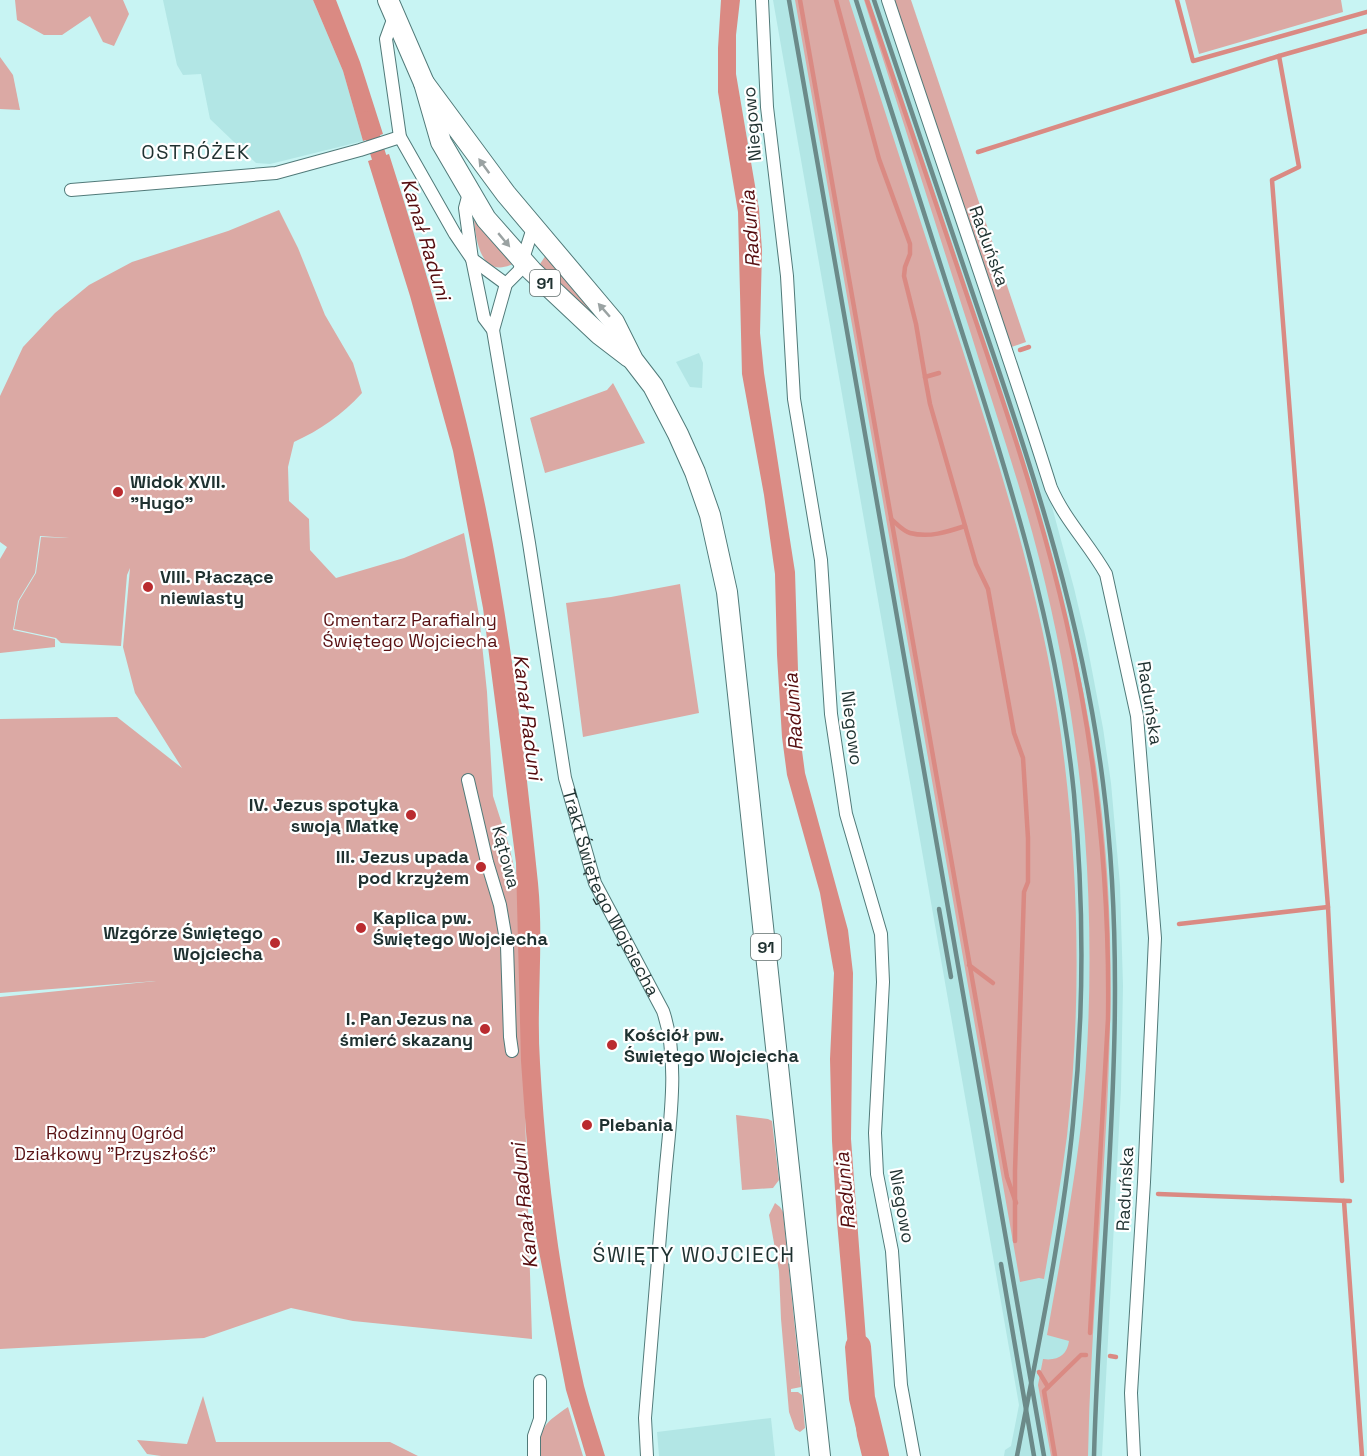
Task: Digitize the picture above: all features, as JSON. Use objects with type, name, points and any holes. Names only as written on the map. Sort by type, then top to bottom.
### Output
[{"type":"main road","name":"Trakt Świętego Wojciecha","points":[[391,8],[424,83],[441,142],[486,219],[523,261],[599,334],[633,360]]},
{"type":"main road","name":"Trakt Świętego Wojciecha","points":[[424,83],[486,169],[533,228],[614,322],[633,360],[652,386],[678,434],[695,472],[710,515],[727,592],[820,1456]]},
{"type":"street","name":"Niegowo","points":[[762,0],[767,107],[787,276],[794,399],[821,560],[831,714],[846,814],[881,934],[883,982],[875,1133],[877,1174],[892,1251],[902,1385],[914,1456]]},
{"type":"street","name":"Raduńska","points":[[888,0],[954,199],[1012,363],[1051,488],[1059,506],[1094,553],[1106,574],[1137,716],[1155,938],[1144,1182],[1131,1393],[1134,1456]]},
{"type":"street","name":"Trakt Świętego Wojciecha","points":[[391,8],[386,39],[394,139],[472,259],[506,284]]},
{"type":"street","points":[[71,190],[276,172],[394,139]]},
{"type":"street","name":"Trakt Świętego Wojciecha","points":[[469,193],[465,208],[472,259],[484,318],[493,330]]},
{"type":"street","name":"Trakt Świętego Wojciecha","points":[[533,228],[519,271],[506,284],[493,330],[528,532],[565,777],[595,884],[663,1011],[670,1031],[672,1050],[669,1120],[645,1418],[647,1456]]},
{"type":"street","name":"Kątowa","points":[[468,780],[487,862],[500,904],[507,946],[512,1051]]},
{"type":"street","points":[[534,1456],[534,1436],[540,1419],[540,1381]]},
{"type":"shaded area","points":[[163,0],[313,0],[343,71],[363,141],[270,164],[256,163],[210,119],[201,74],[183,75],[177,65]]},
{"type":"shaded area","points":[[773,0],[882,0],[1048,492],[1086,639],[1111,783],[1120,885],[1123,986],[1121,1089],[1102,1456],[1004,1456],[1005,1450],[1011,1446],[1019,1405]]},
{"type":"shaded area","points":[[699,353],[703,363],[702,388],[690,387],[676,362]]},
{"type":"shaded area","points":[[771,1418],[775,1456],[659,1456],[657,1432]]},
{"type":"green space","points":[[15,0],[123,0],[129,14],[114,46],[103,42],[90,16],[62,35],[44,35],[17,20]]},
{"type":"green space","points":[[795,0],[849,0],[1006,489],[1044,636],[1061,735],[1072,835],[1076,985],[1075,1036],[1067,1136],[1044,1279],[1020,1282]]},
{"type":"green space","points":[[864,0],[869,0],[1022,458],[1058,581],[1073,643],[1096,770],[1104,835],[1109,913],[1110,991],[1109,1068],[1088,1456],[1051,1456],[1038,1385],[1043,1359],[1061,1356],[1069,1341],[1047,1335],[1078,1151],[1087,1053],[1089,944],[1087,872],[1082,801],[1068,696],[1055,627],[1024,502]]},
{"type":"green space","points":[[882,0],[911,0],[1026,342],[1000,351]]},
{"type":"green space","points":[[1185,0],[1341,0],[1343,12],[1199,54]]},
{"type":"green space","points":[[0,57],[13,75],[20,110],[0,109]]},
{"type":"green space","points":[[279,210],[298,248],[325,315],[353,363],[362,393],[330,421],[294,442],[288,467],[289,501],[309,519],[310,550],[336,578],[404,558],[464,533],[479,615],[487,692],[493,796],[518,884],[532,1339],[353,1321],[291,1308],[204,1338],[0,1349],[0,997],[156,981],[0,993],[0,719],[117,717],[182,768],[135,693],[123,647],[130,568],[127,575],[121,646],[61,643],[56,638],[14,629],[19,601],[36,573],[41,537],[69,538],[40,536],[35,573],[18,601],[13,630],[55,639],[55,647],[0,653],[0,559],[7,547],[0,542],[0,396],[23,347],[55,313],[89,285],[132,262],[228,231]]},
{"type":"green space","points":[[474,220],[513,264],[502,267],[487,262],[482,256],[476,238]]},
{"type":"green space","points":[[546,255],[622,344],[538,267]]},
{"type":"green space","points":[[613,383],[645,443],[545,473],[530,418],[607,390]]},
{"type":"green space","points":[[680,584],[699,713],[583,737],[566,603]]},
{"type":"green space","points":[[736,1115],[772,1121],[779,1180],[773,1188],[742,1190]]},
{"type":"green space","points":[[775,1203],[783,1212],[801,1387],[791,1389],[791,1392],[798,1392],[802,1395],[805,1428],[800,1432],[795,1429],[789,1412],[779,1271],[769,1215]]},
{"type":"green space","points":[[203,1396],[216,1442],[390,1442],[418,1456],[161,1456],[147,1454],[137,1440],[187,1444]]},
{"type":"green space","points":[[568,1407],[583,1456],[541,1456],[539,1454],[541,1437],[545,1426]]},
{"type":"water","points":[[313,0],[336,0],[360,62],[383,134],[363,141],[343,71]]},
{"type":"water","points":[[721,0],[740,0],[736,35],[736,74],[759,209],[762,250],[760,333],[764,373],[795,572],[800,736],[805,773],[848,930],[853,973],[851,1139],[869,1380],[851,1381],[832,1141],[830,1059],[834,973],[820,893],[787,775],[782,737],[777,655],[775,574],[764,495],[742,374],[738,212],[718,92]]},
{"type":"water","points":[[389,154],[450,357],[480,481],[499,581],[521,731],[540,906],[539,1040],[550,1185],[575,1346],[584,1386],[605,1456],[586,1456],[566,1390],[536,1236],[530,1188],[521,1061],[516,863],[483,608],[453,451],[410,296],[368,161]]},
{"type":"water","points":[[870,1390],[877,1435],[883,1456],[862,1456],[857,1436],[852,1391]]},
{"type":"waterway","points":[[800,0],[1007,1177],[1016,1203]]},
{"type":"waterway","points":[[836,0],[879,159],[910,244],[910,254],[904,276],[916,324],[925,377],[939,373]]},
{"type":"waterway","points":[[867,0],[1022,459],[1056,579],[1086,719],[1104,868],[1108,968],[1108,1019],[1090,1333]]},
{"type":"waterway","points":[[1177,0],[1193,61],[1367,12]]},
{"type":"waterway","points":[[1279,56],[1367,31]]},
{"type":"waterway","points":[[978,152],[1279,56],[1299,167],[1272,180],[1328,907],[1342,1181]]},
{"type":"waterway","name":"Kanał Raduni","points":[[367,119],[385,176]]},
{"type":"waterway","points":[[1020,350],[1029,347]]},
{"type":"waterway","points":[[925,377],[930,404],[976,564],[988,589],[1014,733],[1023,758],[1028,882],[1024,892],[1015,1171],[1015,1241]]},
{"type":"waterway","points":[[891,519],[905,531],[924,535],[938,534],[965,526]]},
{"type":"waterway","points":[[1179,924],[1328,907]]},
{"type":"waterway","points":[[969,965],[993,983]]},
{"type":"waterway","points":[[1158,1194],[1350,1201]]},
{"type":"waterway","points":[[1344,1201],[1362,1456]]},
{"type":"waterway","name":"Radunia","points":[[858,1347],[862,1398],[876,1456]]},
{"type":"waterway","points":[[1055,1456],[1044,1391],[1081,1355],[1086,1355]]},
{"type":"waterway","points":[[1110,1356],[1116,1357]]},
{"type":"waterway","points":[[1039,1372],[1048,1387]]},
{"type":"railway","points":[[789,0],[1044,1456]]},
{"type":"railway","points":[[856,0],[979,386],[1030,558],[1056,675],[1067,734],[1074,794],[1081,917],[1081,1000],[1077,1082],[1056,1249],[1017,1456]]},
{"type":"railway","points":[[874,0],[1039,495],[1083,666],[1103,783],[1111,867],[1115,951],[1114,1035],[1112,1119],[1094,1456]]},
{"type":"railway","points":[[939,909],[951,977]]},
{"type":"railway","points":[[1001,1264],[1034,1456]]},
{"type":"place","name":"Widok XVII. \"Hugo\"","points":[[118,492]]},
{"type":"place","name":"VIII. Płaczące niewiasty","points":[[148,587]]},
{"type":"place","name":"IV. Jezus spotyka swoją Matkę","points":[[411,815]]},
{"type":"place","name":"III. Jezus upada pod krzyżem","points":[[481,867]]},
{"type":"place","name":"Kaplica pw. Świętego Wojciecha","points":[[361,928]]},
{"type":"place","name":"Wzgórze Świętego Wojciecha","points":[[275,943]]},
{"type":"place","name":"I. Pan Jezus na śmierć skazany","points":[[485,1029]]},
{"type":"place","name":"Kościół pw. Świętego Wojciecha","points":[[612,1045]]},
{"type":"place","name":"Plebania","points":[[587,1125]]},
{"type":"district","name":"OSTRÓŻEK","points":[[196,152]]},
{"type":"district","name":"ŚWIĘTY WOJCIECH","points":[[694,1255]]},
{"type":"park label","name":"Cmentarz Parafialny Świętego Wojciecha","points":[[410,630]]},
{"type":"park label","name":"Rodzinny Ogród Działkowy \"Przyszłość\"","points":[[115,1143]]}]
